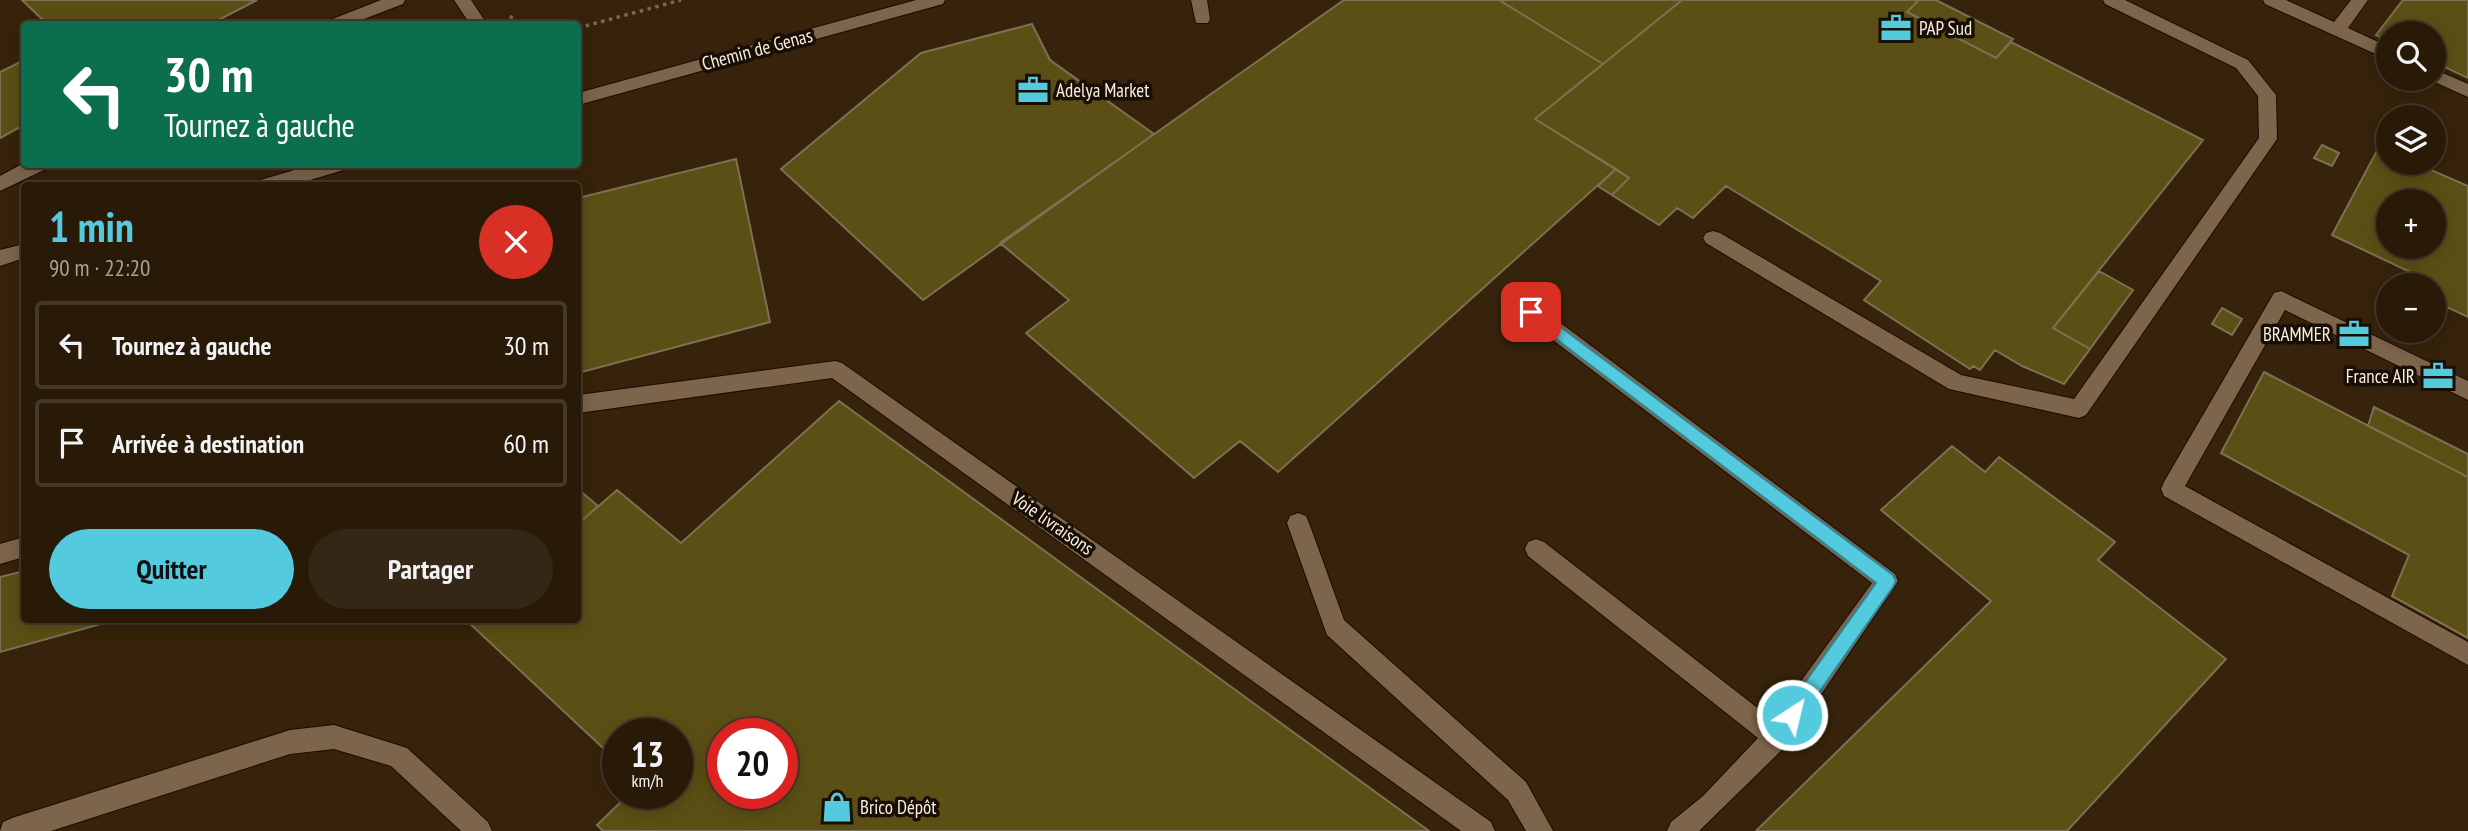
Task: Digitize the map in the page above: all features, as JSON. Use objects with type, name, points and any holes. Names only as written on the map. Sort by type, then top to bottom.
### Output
[{"type":"street","points":[[344,21],[397,0]]},
{"type":"street","points":[[461,0],[477,21]]},
{"type":"street","name":"Chemin de Genas","points":[[581,98],[937,0]]},
{"type":"street","points":[[1199,0],[1202,19]]},
{"type":"street","points":[[1713,238],[1956,383],[2079,409],[2268,139],[2267,95],[2242,64],[2110,0]]},
{"type":"street","points":[[2271,0],[2376,48]]},
{"type":"street","points":[[2337,30],[2360,0]]},
{"type":"street","points":[[2446,81],[2468,91]]},
{"type":"street","points":[[0,184],[31,168]]},
{"type":"street","points":[[278,182],[326,168]]},
{"type":"street","points":[[0,258],[21,252]]},
{"type":"street","points":[[2468,391],[2281,299],[2172,489],[2468,654]]},
{"type":"street","points":[[1531,312],[1887,581],[1777,738],[1706,811],[1680,831]]},
{"type":"street","name":"Voie livraisons","points":[[581,404],[835,369],[1482,831]]},
{"type":"street","points":[[1298,523],[1335,626],[1517,791],[1540,831]]},
{"type":"street","points":[[0,554],[21,548]]},
{"type":"street","points":[[1536,549],[1777,738]]},
{"type":"street","points":[[12,831],[290,742],[334,737],[398,756],[479,831]]},
{"type":"path","points":[[581,27],[681,0]]},
{"type":"building","points":[[22,0],[257,0],[217,21],[44,21]]},
{"type":"building","points":[[1344,0],[1499,0],[1603,64],[1535,119],[1616,169],[1278,472],[1240,441],[1194,478],[1026,333],[1069,300],[1000,243]]},
{"type":"building","points":[[1499,0],[1682,0],[1603,64]]},
{"type":"building","points":[[1682,0],[1915,0],[1918,1],[1907,12],[1996,58],[2011,42],[2203,140],[2053,328],[2090,349],[2064,384],[2022,366],[1995,350],[1980,370],[1973,366],[1970,369],[1864,300],[1881,281],[1726,186],[1693,218],[1677,208],[1659,225],[1612,195],[1629,178],[1535,119]]},
{"type":"building","points":[[1919,0],[1936,0],[2013,39],[1996,58],[1907,12]]},
{"type":"building","points":[[2403,0],[2468,0],[2468,78],[2446,68],[2446,21],[2387,21]]},
{"type":"building","points":[[1032,24],[1050,60],[1154,134],[923,300],[781,169],[921,53]]},
{"type":"building","points":[[21,62],[21,127],[0,138],[0,72]]},
{"type":"building","points":[[2322,145],[2339,153],[2332,166],[2314,158]]},
{"type":"building","points":[[2376,153],[2376,175],[2443,175],[2468,186],[2468,317],[2446,307],[2446,273],[2412,273],[2383,259],[2446,259],[2446,189],[2376,189],[2376,256],[2332,235]]},
{"type":"building","points":[[736,159],[770,322],[581,372],[581,197]]},
{"type":"building","points":[[1616,169],[1629,178],[1612,195],[1598,186]]},
{"type":"building","points":[[2099,271],[2133,290],[2090,349],[2053,328]]},
{"type":"building","points":[[2222,308],[2242,319],[2232,335],[2212,324]]},
{"type":"building","points":[[2264,372],[2468,477],[2468,638],[2392,596],[2409,555],[2221,453]]},
{"type":"building","points":[[839,401],[1429,831],[603,831],[597,825],[614,809],[693,809],[693,718],[602,718],[602,747],[469,623],[581,623],[581,521],[617,490],[681,543]]},
{"type":"building","points":[[2374,407],[2468,454],[2468,477],[2368,426]]},
{"type":"building","points":[[1952,446],[1985,472],[1999,457],[2115,542],[2098,560],[2226,659],[2067,831],[1756,831],[1991,601],[1881,510]]},
{"type":"building","points":[[581,492],[598,506],[581,521]]},
{"type":"building","points":[[21,572],[21,623],[104,623],[0,652],[0,577]]},
{"type":"place","name":"PAP Sud","points":[[1896,28]]},
{"type":"place","name":"Adelya Market","points":[[1033,90]]},
{"type":"place","name":"BRAMMER","points":[[2354,334]]},
{"type":"place","name":"France AIR","points":[[2438,376]]},
{"type":"place","name":"Brico Dépôt","points":[[837,807]]},
{"type":"route","points":[[1531,312],[1606,366],[1887,581],[1792,715]]}]
